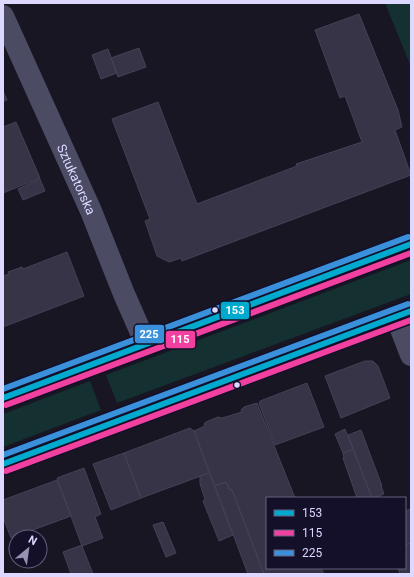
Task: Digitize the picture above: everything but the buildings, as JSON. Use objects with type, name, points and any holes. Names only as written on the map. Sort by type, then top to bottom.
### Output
[{"type":"street","name":"Sztukatorska","points":[[3,16],[91,211],[124,294],[146,344]]},
{"type":"street","points":[[3,398],[411,244]]},
{"type":"street","points":[[3,464],[404,313],[411,354]]},
{"type":"green space","points":[[385,3],[411,3],[411,67]]},
{"type":"green space","points":[[411,260],[411,294],[117,403],[106,375]]},
{"type":"green space","points":[[90,381],[101,410],[3,447],[3,414]]},
{"type":"transit line","name":"225","points":[[3,389],[408,237]]},
{"type":"transit line","name":"153","points":[[3,398],[411,244]]},
{"type":"transit line","name":"115","points":[[6,405],[411,253]]},
{"type":"transit line","name":"225","points":[[3,455],[408,304]]},
{"type":"transit line","name":"153","points":[[3,464],[411,311]]},
{"type":"transit line","name":"115","points":[[6,471],[411,320]]}]
